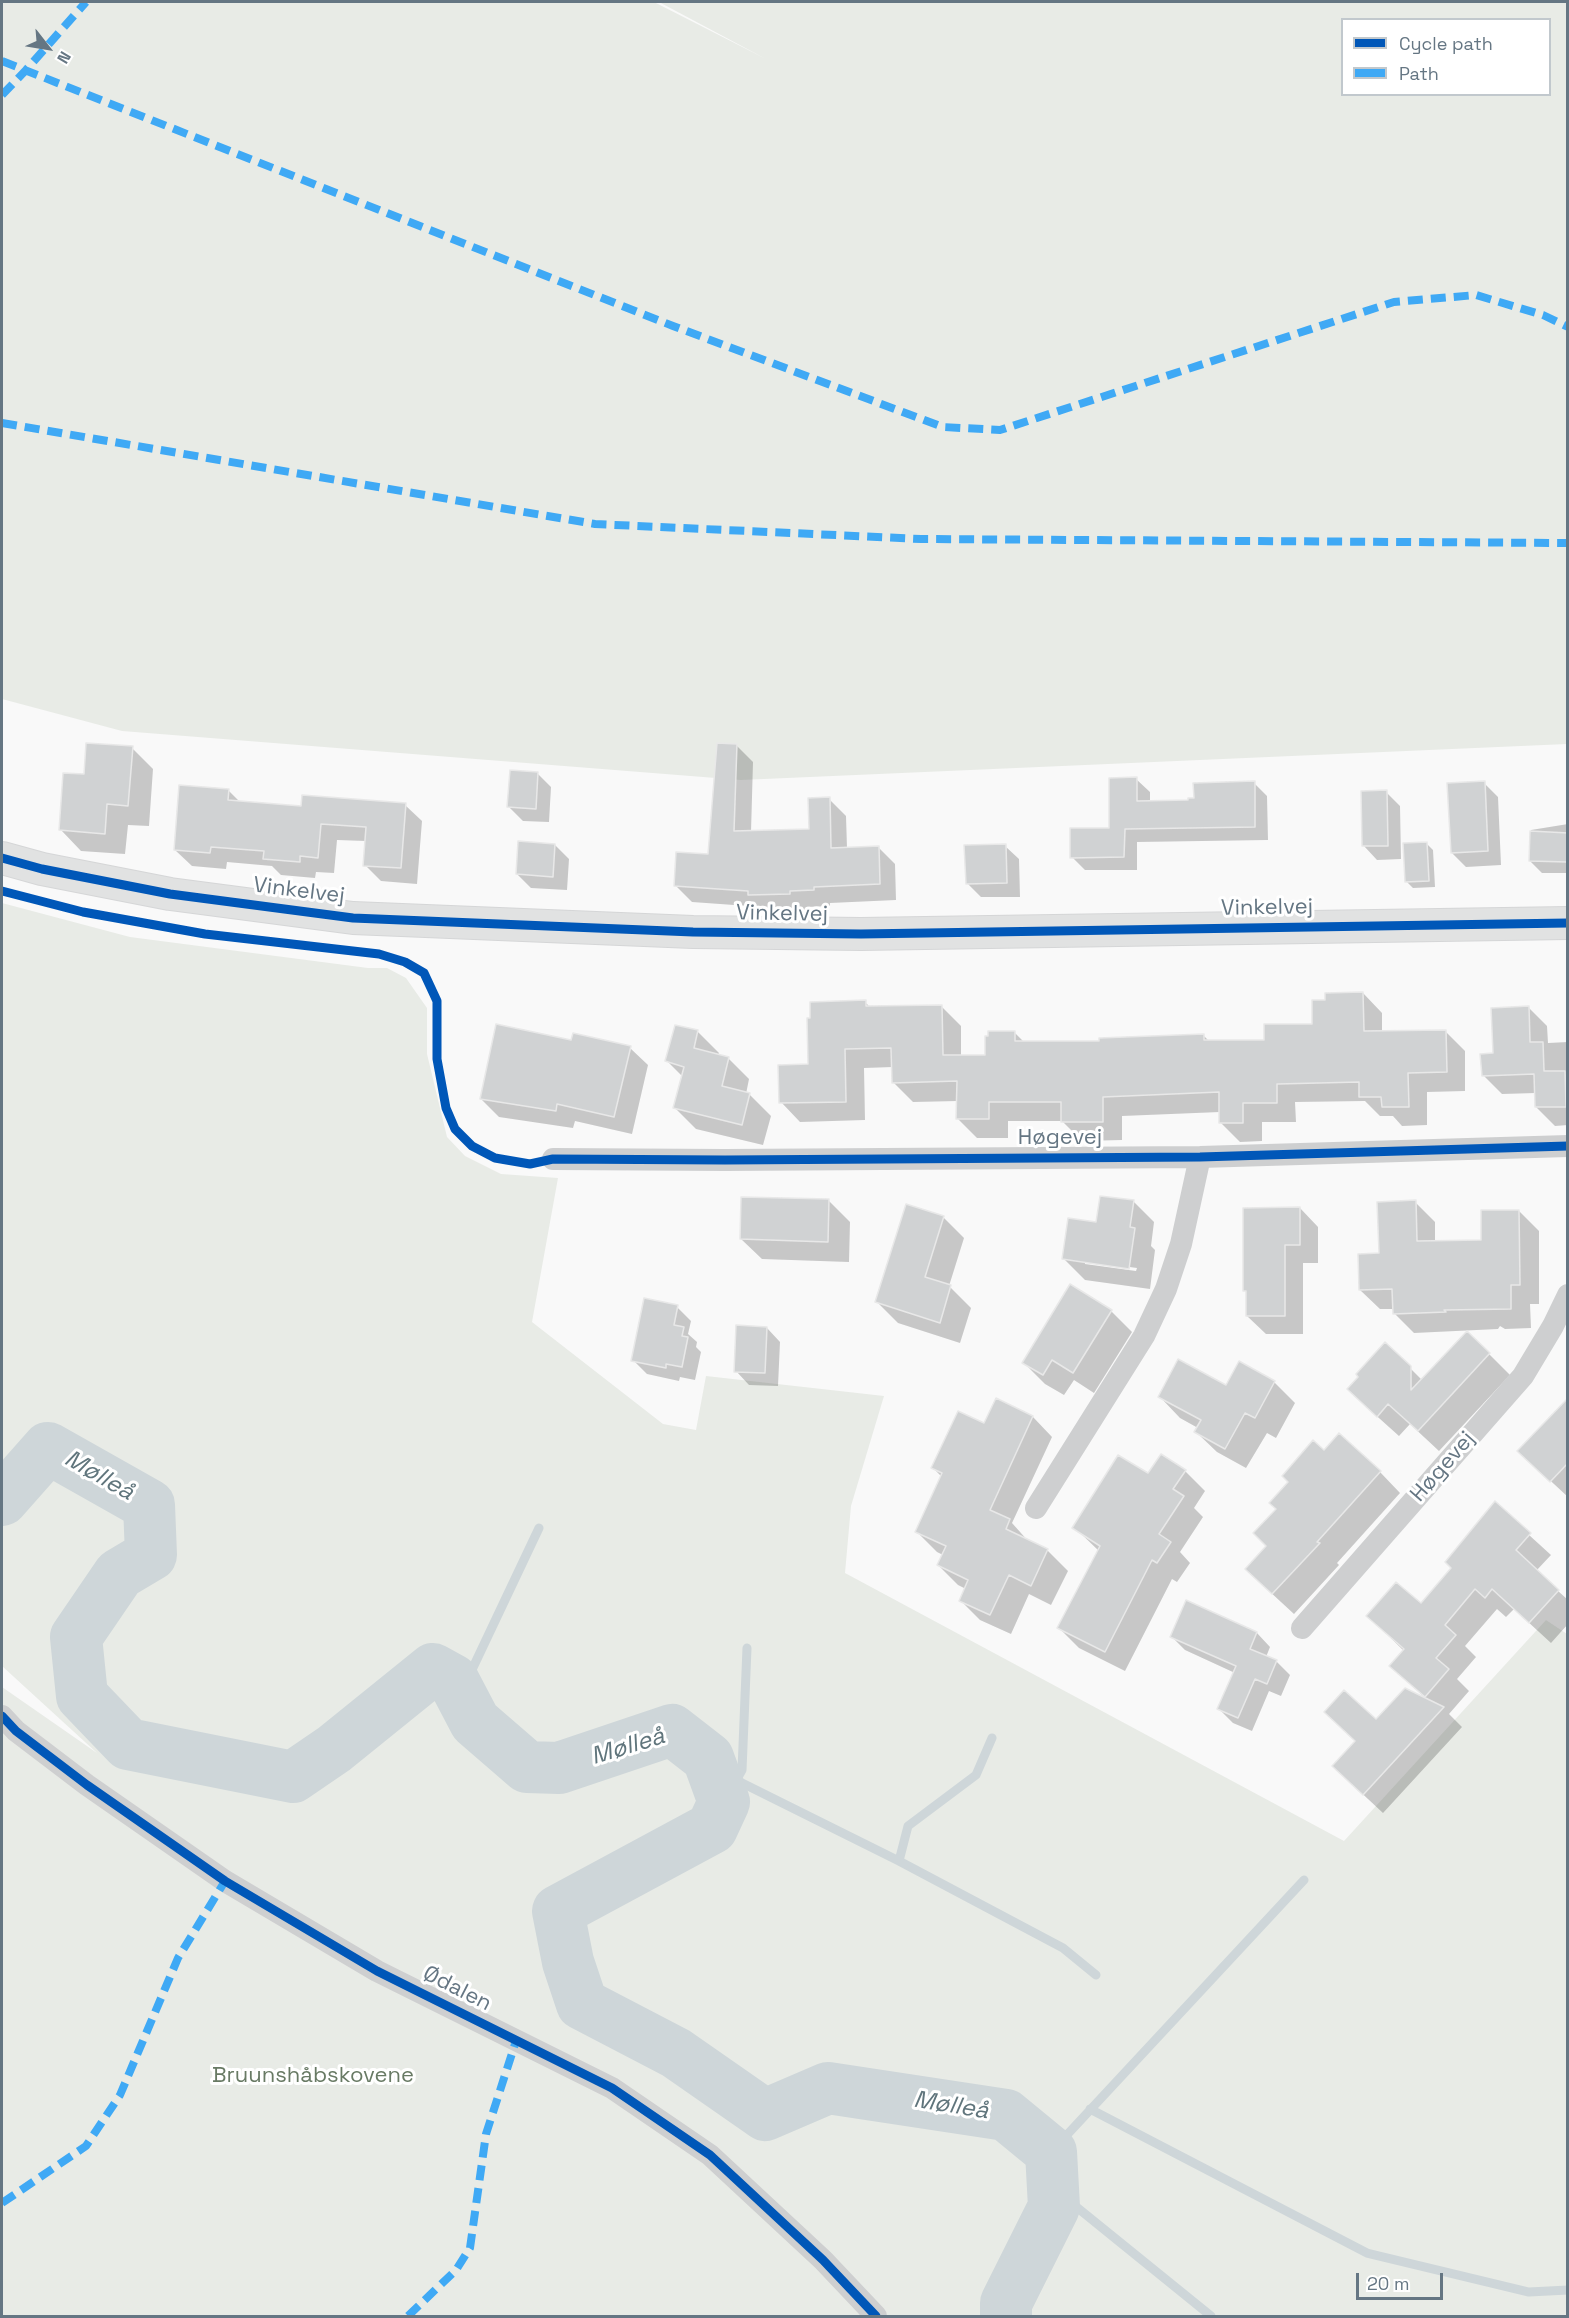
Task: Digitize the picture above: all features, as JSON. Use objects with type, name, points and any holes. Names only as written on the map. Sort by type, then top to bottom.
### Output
[{"type":"street","name":"Vinkelvej","points":[[2,858],[42,869],[170,894],[353,918],[681,931],[861,934],[1568,923]]},
{"type":"street","name":"Høgevej","points":[[554,1159],[1200,1157],[1568,1146]]},
{"type":"street","points":[[1036,1508],[1144,1336],[1166,1289],[1181,1244],[1200,1157]]},
{"type":"street","name":"Høgevej","points":[[1302,1628],[1523,1376],[1553,1326],[1568,1295]]},
{"type":"street","name":"Ødalen","points":[[2,1716],[16,1731],[87,1785],[225,1881],[378,1971],[612,2088],[710,2154],[824,2260],[876,2316]]},
{"type":"green space","points":[[2,2],[654,2],[766,59],[659,2],[1567,2],[1567,744],[741,780],[122,731],[2,699]]},
{"type":"green space","name":"Bruunshåbskovene","points":[[2,903],[130,937],[368,968],[387,968],[406,978],[427,1008],[427,1054],[447,1137],[465,1156],[501,1174],[558,1178],[532,1322],[663,1424],[696,1430],[706,1376],[884,1396],[851,1506],[845,1573],[1344,1841],[1546,1620],[1567,1634],[1567,2316],[2,2316],[2,1687],[97,1753],[2,1666]]},
{"type":"building","points":[[86,743],[133,746],[128,806],[107,804],[105,834],[59,830],[63,773],[84,774]]},
{"type":"building","points":[[717,743],[737,744],[734,831],[809,829],[808,798],[830,797],[831,848],[879,846],[880,884],[814,887],[814,890],[790,891],[790,894],[748,895],[748,891],[674,886],[676,852],[708,854]]},
{"type":"building","points":[[510,770],[538,772],[536,809],[507,807]]},
{"type":"building","points":[[1137,777],[1137,801],[1188,800],[1188,798],[1194,798],[1193,783],[1255,781],[1255,827],[1125,829],[1124,857],[1070,858],[1070,828],[1109,828],[1109,778]]},
{"type":"building","points":[[1485,781],[1488,851],[1451,853],[1447,783]]},
{"type":"building","points":[[179,785],[229,789],[228,800],[301,806],[302,795],[406,803],[401,868],[363,866],[366,827],[321,824],[318,858],[300,856],[300,862],[263,859],[264,851],[211,847],[210,853],[174,850]]},
{"type":"building","points":[[1387,790],[1388,846],[1362,846],[1361,791]]},
{"type":"building","points":[[1530,831],[1568,833],[1568,862],[1529,861]]},
{"type":"building","points":[[518,841],[555,844],[553,877],[516,874]]},
{"type":"building","points":[[1427,842],[1429,881],[1405,882],[1403,843]]},
{"type":"building","points":[[1006,844],[1007,883],[966,884],[964,845]]},
{"type":"building","points":[[1363,992],[1364,1031],[1446,1030],[1447,1072],[1408,1073],[1409,1107],[1382,1107],[1381,1097],[1359,1097],[1359,1082],[1277,1084],[1277,1103],[1243,1103],[1243,1123],[1219,1123],[1219,1092],[1103,1097],[1103,1122],[1061,1122],[1061,1102],[989,1102],[989,1119],[956,1119],[957,1081],[892,1083],[891,1048],[845,1049],[846,1102],[779,1103],[778,1065],[808,1064],[807,1018],[810,1018],[810,1002],[866,1000],[866,1006],[942,1005],[943,1055],[985,1055],[985,1036],[988,1036],[988,1031],[1015,1031],[1015,1041],[1099,1041],[1099,1038],[1204,1034],[1204,1040],[1264,1040],[1264,1024],[1312,1024],[1312,1000],[1325,1000],[1325,993]]},
{"type":"building","points":[[1529,1006],[1530,1042],[1543,1042],[1544,1071],[1565,1071],[1566,1107],[1535,1107],[1534,1074],[1482,1076],[1480,1054],[1493,1053],[1491,1008]]},
{"type":"building","points":[[496,1024],[571,1040],[573,1033],[631,1046],[614,1117],[557,1104],[556,1111],[480,1099]]},
{"type":"building","points":[[675,1025],[698,1030],[694,1048],[729,1057],[722,1086],[750,1093],[742,1125],[673,1108],[684,1067],[665,1061]]},
{"type":"building","points":[[1100,1196],[1134,1200],[1130,1227],[1135,1228],[1129,1269],[1062,1259],[1068,1218],[1096,1222]]},
{"type":"building","points":[[741,1197],[829,1199],[828,1242],[740,1239]]},
{"type":"building","points":[[1416,1200],[1417,1241],[1481,1240],[1481,1210],[1519,1210],[1520,1285],[1511,1285],[1511,1309],[1444,1310],[1446,1312],[1393,1314],[1392,1289],[1359,1290],[1358,1254],[1379,1253],[1377,1202]]},
{"type":"building","points":[[906,1204],[944,1216],[925,1277],[951,1285],[940,1323],[875,1302]]},
{"type":"building","points":[[1300,1207],[1300,1245],[1285,1245],[1285,1316],[1246,1316],[1246,1291],[1243,1291],[1243,1208]]},
{"type":"building","points":[[1070,1284],[1112,1310],[1073,1373],[1052,1360],[1043,1375],[1022,1363]]},
{"type":"building","points":[[644,1298],[678,1305],[674,1325],[684,1327],[682,1336],[688,1337],[682,1367],[666,1364],[666,1368],[631,1361]]},
{"type":"building","points":[[736,1325],[767,1327],[765,1373],[734,1372]]},
{"type":"building","points":[[1467,1331],[1490,1353],[1418,1431],[1388,1404],[1377,1417],[1347,1389],[1358,1377],[1356,1374],[1385,1342],[1411,1366],[1411,1390]]},
{"type":"building","points":[[1178,1359],[1226,1385],[1239,1361],[1275,1381],[1255,1418],[1245,1413],[1225,1449],[1194,1432],[1201,1420],[1158,1397]]},
{"type":"building","points":[[996,1398],[1033,1416],[990,1510],[1010,1519],[1006,1529],[1048,1549],[1031,1586],[1009,1575],[990,1615],[959,1601],[968,1580],[937,1565],[946,1546],[915,1532],[942,1473],[931,1468],[958,1411],[984,1423]]},
{"type":"building","points":[[1568,1398],[1568,1463],[1550,1482],[1517,1451]]},
{"type":"building","points":[[1339,1433],[1381,1471],[1317,1542],[1320,1543],[1272,1594],[1245,1569],[1266,1546],[1253,1533],[1276,1509],[1269,1503],[1288,1482],[1282,1476],[1313,1440],[1324,1450]]},
{"type":"building","points":[[1161,1454],[1186,1470],[1173,1489],[1184,1496],[1159,1534],[1171,1542],[1157,1563],[1152,1560],[1105,1652],[1057,1628],[1100,1546],[1072,1528],[1118,1455],[1148,1473]]},
{"type":"building","points":[[1495,1501],[1531,1533],[1516,1550],[1559,1590],[1529,1623],[1492,1589],[1485,1598],[1475,1589],[1445,1625],[1456,1635],[1436,1658],[1449,1669],[1425,1697],[1389,1666],[1404,1649],[1366,1616],[1396,1582],[1421,1603],[1451,1568],[1445,1562]]},
{"type":"building","points":[[1186,1600],[1257,1632],[1250,1649],[1277,1660],[1267,1684],[1255,1679],[1238,1718],[1217,1709],[1236,1666],[1170,1637]]},
{"type":"building","points":[[1405,1688],[1444,1707],[1363,1795],[1332,1766],[1355,1741],[1324,1712],[1344,1690],[1376,1719]]},
{"type":"waterway","name":"Mølleå","points":[[2,1500],[48,1448],[149,1505],[151,1555],[119,1574],[76,1637],[82,1696],[128,1744],[293,1777],[334,1749],[433,1669],[453,1680],[475,1722],[527,1767],[559,1768],[672,1730],[708,1758],[724,1802],[712,1828],[558,1911],[568,1962],[582,2004],[676,2053],[765,2115],[828,2088],[1006,2115],[1051,2152],[1054,2207],[1006,2303],[1006,2316]]},
{"type":"waterway","points":[[460,1695],[539,1528]]},
{"type":"waterway","points":[[724,1802],[742,1770],[747,1648]]},
{"type":"waterway","points":[[899,1861],[908,1826],[976,1775],[992,1738]]},
{"type":"waterway","points":[[738,1781],[899,1861],[1063,1948],[1096,1975]]},
{"type":"waterway","points":[[1051,2152],[1304,1880]]},
{"type":"waterway","points":[[1090,2109],[1367,2253],[1529,2292],[1568,2290]]},
{"type":"waterway","points":[[1053,2188],[1211,2316]]},
{"type":"marked path","points":[[2,95],[86,2]]},
{"type":"marked path","points":[[2,61],[673,326],[943,427],[1000,430],[1394,302],[1476,295],[1543,315],[1568,327]]},
{"type":"marked path","points":[[2,423],[595,524],[921,539],[1568,543]]},
{"type":"marked path","points":[[2,2203],[86,2146],[120,2095],[178,1958],[225,1881]]},
{"type":"marked path","points":[[408,2316],[456,2270],[470,2248],[486,2134],[516,2041]]},
{"type":"cycle path","points":[[2,858],[42,869],[170,894],[353,918],[693,932],[861,934],[1568,923]]},
{"type":"cycle path","points":[[2,891],[83,912],[205,934],[379,954],[405,962],[424,973],[437,1001],[437,1059],[446,1108],[455,1129],[472,1146],[495,1158],[530,1164],[553,1159],[1200,1157],[1568,1146]]},
{"type":"cycle path","points":[[2,1716],[16,1731],[87,1785],[225,1881],[377,1971],[612,2088],[710,2155],[823,2260],[876,2316]]}]
